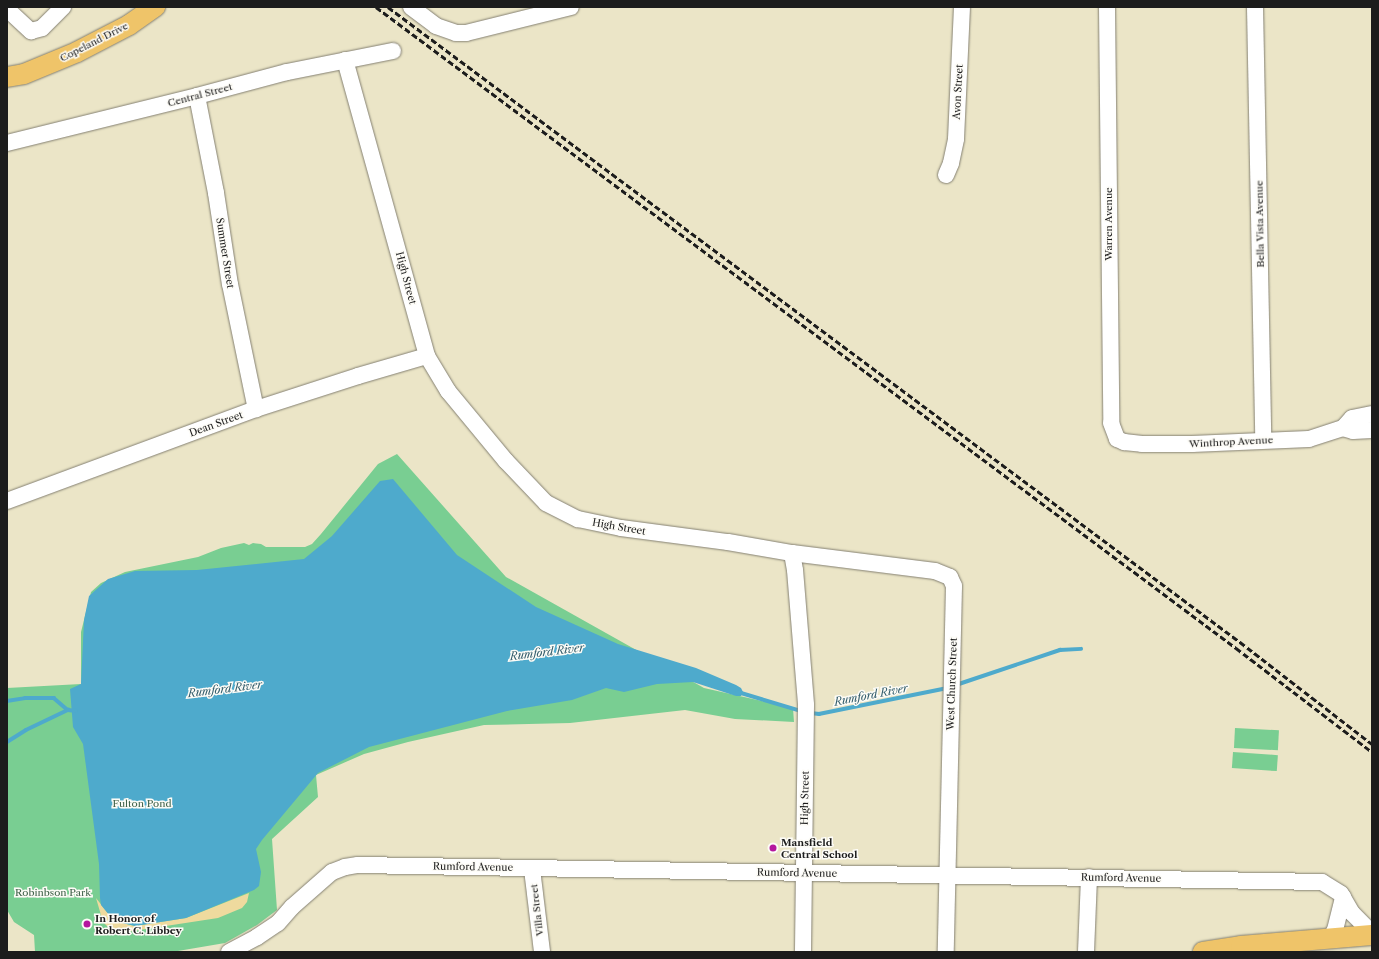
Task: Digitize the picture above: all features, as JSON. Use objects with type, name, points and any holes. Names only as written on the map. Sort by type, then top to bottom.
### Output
[{"type":"main road","name":"Copeland Drive","points":[[7,77],[24,74],[77,52],[129,25],[155,7]]},
{"type":"main road","points":[[1203,952],[1241,946],[1372,934]]},
{"type":"street","points":[[7,9],[31,30],[42,28],[62,7]]},
{"type":"street","points":[[411,7],[436,26],[456,33],[466,33],[571,7]]},
{"type":"street","name":"Avon Street","points":[[946,175],[951,163],[956,139],[962,7]]},
{"type":"street","name":"Warren Avenue","points":[[1107,7],[1111,423],[1118,439]]},
{"type":"street","name":"Bella Vista Avenue","points":[[1255,7],[1258,90],[1263,440]]},
{"type":"street","name":"Central Street","points":[[7,143],[287,72],[393,51]]},
{"type":"street","name":"High Street","points":[[346,60],[427,356],[448,391],[478,430],[546,503],[578,519],[621,528],[728,542],[792,553],[795,570],[806,705],[803,952]]},
{"type":"street","name":"Summer Street","points":[[197,96],[216,193],[230,284],[256,409]]},
{"type":"street","name":"Dean Street","points":[[7,500],[256,409],[358,376],[427,356]]},
{"type":"street","name":"Winthrop Avenue","points":[[1118,439],[1142,444],[1192,444],[1309,439],[1343,428],[1352,418],[1372,414]]},
{"type":"street","name":"Winthrop Avenue","points":[[1343,428],[1353,431],[1372,430]]},
{"type":"street","name":"West Church Street","points":[[792,553],[935,571],[950,577],[955,596],[951,701],[946,952]]},
{"type":"street","name":"Rumford Avenue","points":[[229,952],[257,938],[278,923],[292,907],[332,872],[345,867],[358,865],[805,874],[948,874],[1322,882],[1332,887],[1343,897],[1352,913],[1372,934]]},
{"type":"street","name":"Villa Street","points":[[532,869],[542,952]]},
{"type":"street","points":[[1086,952],[1089,877]]},
{"type":"street","points":[[1330,938],[1335,930],[1343,897]]},
{"type":"green space","name":"Fulton Pond","points":[[397,454],[506,577],[704,688],[793,708],[794,722],[735,719],[685,710],[570,723],[484,725],[408,742],[364,754],[316,775],[318,797],[272,839],[277,910],[257,925],[225,943],[172,952],[35,952],[34,935],[14,922],[7,910],[7,688],[81,684],[81,632],[91,592],[101,583],[125,572],[198,557],[221,548],[244,543],[249,545],[253,543],[261,544],[266,547],[305,547],[312,544],[378,464]]},
{"type":"green space","points":[[1235,728],[1279,730],[1278,750],[1234,748]]},
{"type":"green space","points":[[1233,752],[1278,755],[1277,771],[1232,768]]},
{"type":"sand","points":[[249,893],[247,902],[242,908],[218,918],[120,933],[112,931],[103,922],[96,898],[114,921],[135,926],[186,918]]},
{"type":"water","name":"Fulton Pond","points":[[393,479],[457,555],[536,607],[618,644],[696,668],[736,685],[741,688],[743,692],[741,696],[736,696],[693,682],[657,684],[624,692],[606,688],[572,700],[507,711],[369,747],[318,773],[262,840],[256,849],[261,872],[259,886],[254,890],[186,918],[135,926],[114,921],[101,905],[99,864],[83,744],[73,727],[70,689],[81,684],[84,620],[89,596],[108,579],[135,571],[197,570],[304,559],[332,536],[380,481]]},
{"type":"waterway","name":"Rumford River","points":[[956,685],[1060,650],[1081,649]]},
{"type":"waterway","name":"Rumford River","points":[[811,713],[819,714],[948,688]]},
{"type":"waterway","name":"Rumford River","points":[[738,692],[801,711]]},
{"type":"waterway","points":[[7,701],[25,698],[54,698],[68,710]]},
{"type":"waterway","name":"Rumford River","points":[[7,742],[26,730],[68,710],[76,711]]},
{"type":"railway","points":[[376,7],[1236,648],[1372,752]]},
{"type":"railway","points":[[388,7],[1240,642],[1372,744]]},
{"type":"place","name":"Mansfield Central School","points":[[773,848]]},
{"type":"place","name":"In Honor of Robert C. Libbey","points":[[87,924]]},
{"type":"park label","name":"Robinbson Park","points":[[53,893]]}]
